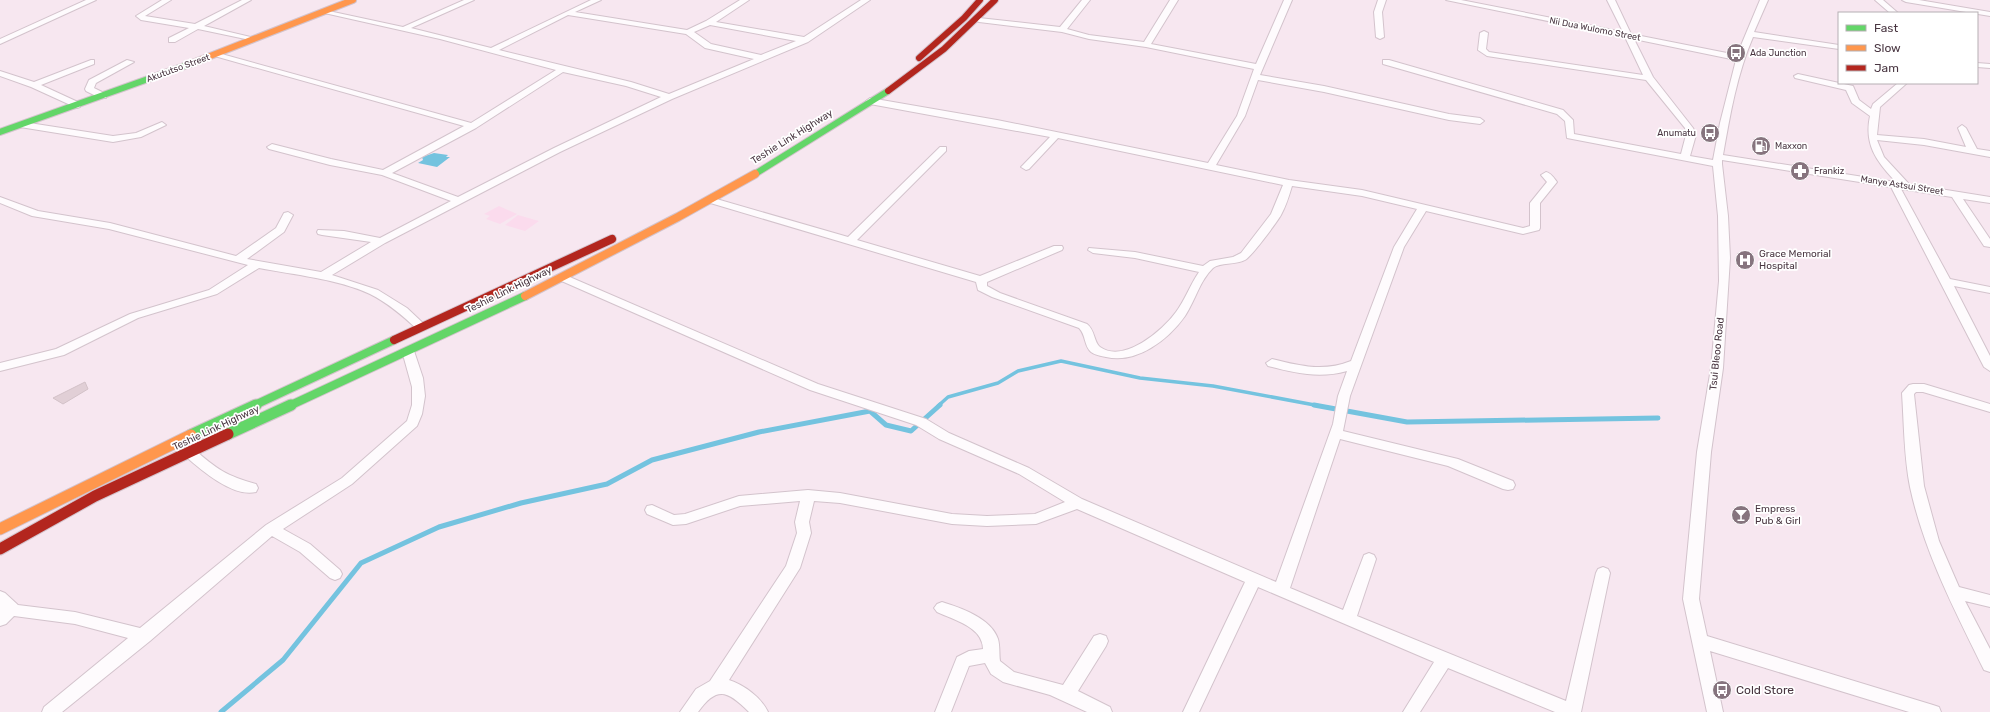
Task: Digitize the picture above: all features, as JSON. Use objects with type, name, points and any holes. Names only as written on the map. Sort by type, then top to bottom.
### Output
[{"type":"main road","name":"Akututso Street","points":[[0,132],[103,96],[354,0]]},
{"type":"main road","points":[[898,72],[918,59],[964,18],[980,0]]},
{"type":"main road","name":"Teshie Link Highway","points":[[0,549],[95,496],[408,351],[561,277],[710,200],[785,156],[936,58],[962,37],[979,20],[995,0]]},
{"type":"main road","points":[[632,230],[651,220]]},
{"type":"main road","name":"Teshie Link Highway","points":[[0,529],[190,435],[618,237]]},
{"type":"street","points":[[0,42],[92,0]]},
{"type":"street","points":[[167,0],[140,16],[141,18],[198,27],[255,39]]},
{"type":"street","points":[[172,40],[247,0]]},
{"type":"street","points":[[406,28],[470,0]]},
{"type":"street","points":[[493,50],[567,13],[597,0]]},
{"type":"street","points":[[688,32],[709,23],[745,0]]},
{"type":"street","points":[[322,276],[381,241],[557,150],[669,97],[805,40],[866,0]]},
{"type":"street","points":[[1062,30],[1086,0]]},
{"type":"street","points":[[1146,45],[1174,0]]},
{"type":"street","points":[[1211,166],[1241,116],[1259,67],[1288,0]]},
{"type":"street","points":[[1380,37],[1378,12],[1382,0]]},
{"type":"street","name":"Nii Dua Wulomo Street","points":[[1450,0],[1477,2],[1740,58]]},
{"type":"street","points":[[1611,0],[1617,9],[1627,35],[1649,78],[1689,128],[1691,136],[1685,157]]},
{"type":"street","name":"Tsui Bleoo Road","points":[[1715,712],[1691,599],[1704,452],[1717,368],[1725,258],[1723,216],[1717,160],[1724,123],[1740,58],[1764,0]]},
{"type":"street","points":[[1879,0],[1893,12]]},
{"type":"street","points":[[1906,0],[1990,14]]},
{"type":"street","points":[[324,12],[406,28],[562,69],[628,84],[669,97]]},
{"type":"street","points":[[567,13],[688,32],[708,46],[762,58]]},
{"type":"street","points":[[979,20],[1062,30],[1089,37],[1146,45],[1259,67]]},
{"type":"street","points":[[709,23],[805,40]]},
{"type":"street","points":[[0,30],[15,34]]},
{"type":"street","points":[[1484,33],[1482,50],[1487,54],[1649,78]]},
{"type":"street","points":[[1751,34],[1838,47]]},
{"type":"street","points":[[215,54],[473,126]]},
{"type":"street","points":[[34,85],[91,62]]},
{"type":"street","points":[[103,96],[89,89],[92,82],[130,62]]},
{"type":"street","name":"Manye Astsui Street","points":[[1386,62],[1560,112],[1569,120],[1570,136],[1685,157],[1893,183],[1990,200]]},
{"type":"street","points":[[1978,65],[1990,66]]},
{"type":"street","points":[[384,173],[473,126],[524,96],[562,69]]},
{"type":"street","points":[[0,73],[34,85],[77,105]]},
{"type":"street","points":[[1798,76],[1850,88],[1855,101],[1874,114]]},
{"type":"street","points":[[1256,77],[1324,89],[1449,117],[1480,121]]},
{"type":"street","points":[[1902,84],[1878,104],[1874,114],[1872,145],[1876,155],[1905,185]]},
{"type":"street","points":[[870,101],[1056,135],[1289,183],[1345,190],[1523,231],[1535,228],[1535,203],[1552,182],[1546,175]]},
{"type":"street","points":[[22,125],[113,139],[138,135],[162,125]]},
{"type":"street","points":[[1962,128],[1973,151]]},
{"type":"street","points":[[1026,167],[1056,135]]},
{"type":"street","points":[[1872,137],[1924,142],[1990,154]]},
{"type":"street","points":[[272,147],[330,162],[384,173],[458,201]]},
{"type":"street","points":[[850,240],[943,150]]},
{"type":"street","points":[[981,280],[982,288],[996,295],[1084,326],[1088,331],[1092,346],[1098,351],[1123,355],[1130,354],[1155,338],[1174,322],[1180,315],[1205,270],[1217,262],[1235,260],[1245,254],[1276,215],[1289,183]]},
{"type":"street","points":[[1893,183],[1921,232],[1944,281],[1990,366]]},
{"type":"street","points":[[1955,194],[1988,244]]},
{"type":"street","points":[[0,200],[36,214],[110,226],[238,260],[322,276],[374,292],[403,310],[421,327]]},
{"type":"street","points":[[710,200],[850,240],[981,280],[1012,266],[1043,256],[1058,248]]},
{"type":"street","points":[[1281,591],[1338,429],[1344,396],[1356,363],[1399,248],[1423,207]]},
{"type":"street","points":[[238,260],[280,230],[288,215]]},
{"type":"street","points":[[322,232],[344,234],[381,241]]},
{"type":"street","points":[[1093,250],[1135,255],[1205,270]]},
{"type":"street","points":[[0,366],[25,362],[60,352],[134,316],[213,292],[258,264]]},
{"type":"street","points":[[561,277],[814,387],[921,422],[944,436],[1024,471],[1077,503],[1281,591],[1573,712],[1603,573]]},
{"type":"street","points":[[1944,281],[1990,290]]},
{"type":"street","points":[[50,712],[144,636],[271,529],[347,481],[412,423],[419,405],[418,377],[408,351]]},
{"type":"street","points":[[1272,363],[1309,373],[1326,373],[1341,371],[1356,363]]},
{"type":"street","points":[[1990,408],[1924,388],[1913,388],[1908,393],[1917,486],[1932,541],[1953,592],[1990,665]]},
{"type":"street","points":[[1338,429],[1366,442],[1444,460],[1470,468],[1508,485]]},
{"type":"street","points":[[189,452],[216,477],[230,483],[250,488]]},
{"type":"street","points":[[652,510],[673,520],[686,519],[739,501],[808,495],[840,498],[945,518],[987,521],[1036,519],[1077,503]]},
{"type":"street","points":[[715,686],[793,568],[804,533],[802,522],[808,495]]},
{"type":"street","points":[[271,529],[309,551],[326,569],[335,574]]},
{"type":"street","points":[[1348,619],[1369,559]]},
{"type":"street","points":[[1191,712],[1254,579]]},
{"type":"street","points":[[1953,592],[1990,601]]},
{"type":"street","points":[[0,597],[5,615],[75,618],[144,636]]},
{"type":"street","points":[[942,608],[978,626],[988,633],[991,662],[998,670],[1009,676],[1052,688],[1104,712]]},
{"type":"street","points":[[1700,640],[1933,712]]},
{"type":"street","points":[[1066,694],[1080,675],[1100,641]]},
{"type":"street","points":[[943,712],[964,662],[969,658],[991,655]]},
{"type":"street","points":[[1411,712],[1445,659]]},
{"type":"street","points":[[688,712],[704,692],[715,686],[726,685],[740,692],[760,712]]},
{"type":"shaded area","points":[[499,206],[517,214],[500,224],[486,219],[490,216],[484,214]]},
{"type":"shaded area","points":[[518,215],[539,221],[525,231],[505,225]]},
{"type":"water","points":[[434,153],[448,155],[446,157],[450,157],[437,167],[418,163],[423,160],[422,157]]},
{"type":"building","points":[[85,382],[88,389],[63,404],[53,398]]},
{"type":"waterway","points":[[938,406],[948,397],[998,383],[1018,371],[1061,361],[1140,378],[1213,386],[1320,406]]},
{"type":"waterway","points":[[221,712],[283,660],[361,563],[439,527],[521,503],[607,484],[652,460],[759,432],[870,411],[886,425],[911,431],[940,405]]},
{"type":"waterway","points":[[1314,405],[1407,422],[1658,418]]},
{"type":"traffic: fast","points":[[0,132],[190,64]]},
{"type":"traffic: fast","points":[[755,174],[888,91]]},
{"type":"traffic: fast","points":[[228,434],[525,296]]},
{"type":"traffic: fast","points":[[191,435],[394,340]]},
{"type":"traffic: slow","points":[[190,64],[353,0]]},
{"type":"traffic: slow","points":[[525,296],[678,217],[755,174]]},
{"type":"traffic: slow","points":[[0,529],[191,435]]},
{"type":"traffic: jam","points":[[919,58],[964,18],[980,0]]},
{"type":"traffic: jam","points":[[888,91],[944,49],[970,26],[995,0]]},
{"type":"traffic: jam","points":[[394,340],[612,239]]},
{"type":"traffic: jam","points":[[0,549],[95,496],[228,434]]},
{"type":"place","name":"Ada Junction","points":[[1736,53]]},
{"type":"place","name":"Anumatu","points":[[1710,133]]},
{"type":"place","name":"Maxxon","points":[[1761,146]]},
{"type":"place","name":"Frankiz","points":[[1800,171]]},
{"type":"place","name":"Grace Memorial Hospital","points":[[1745,260]]},
{"type":"place","name":"Empress Pub & Girl","points":[[1741,515]]},
{"type":"place","name":"Cold Store","points":[[1722,690]]}]
